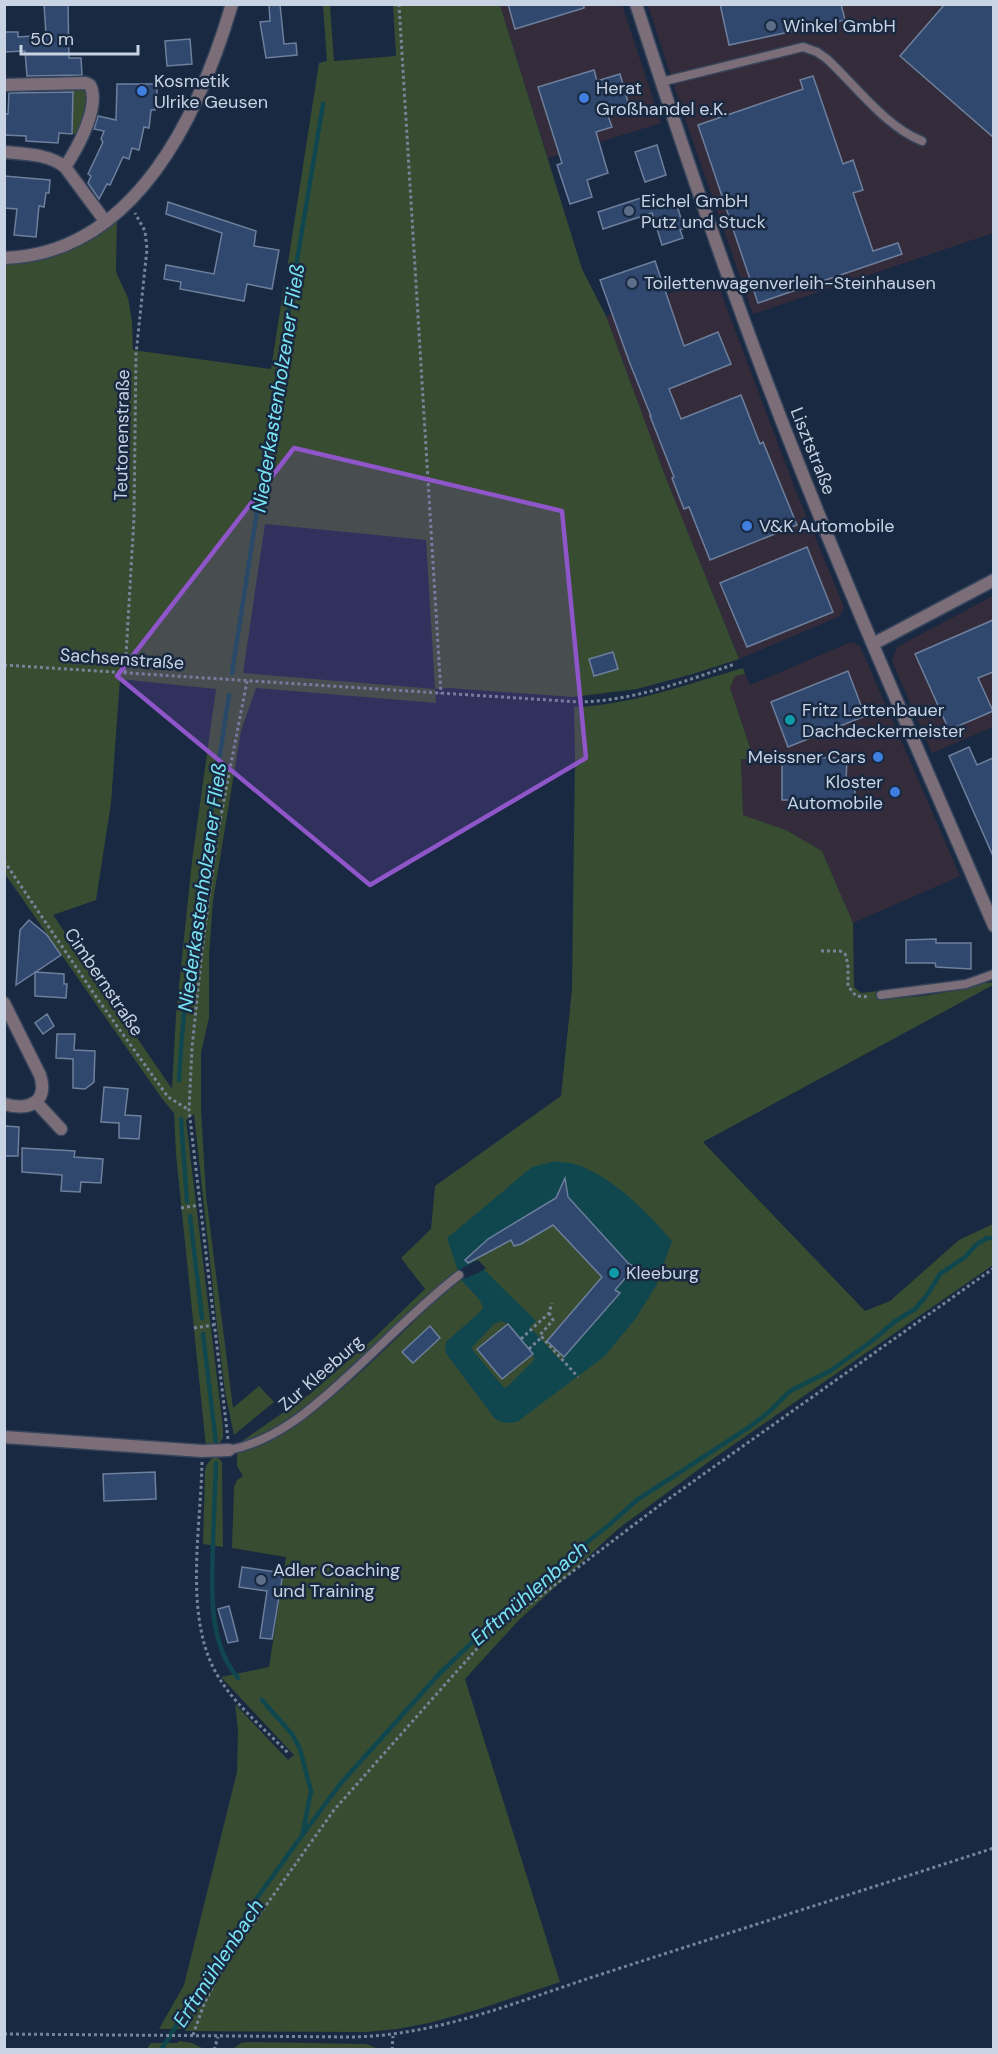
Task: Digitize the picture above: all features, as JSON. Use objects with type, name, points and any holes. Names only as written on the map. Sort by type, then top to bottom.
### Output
[{"type":"street","points":[[4,258],[38,254],[63,246],[105,221],[127,203],[160,164],[186,120],[213,62],[232,4]]},
{"type":"street","name":"Lisztstraße","points":[[636,4],[661,82],[766,380],[873,645],[993,926]]},
{"type":"street","points":[[4,85],[86,83],[90,85],[93,95],[87,125],[76,150],[65,167]]},
{"type":"street","points":[[4,152],[50,158],[65,167],[105,221]]},
{"type":"street","points":[[873,645],[993,580]]},
{"type":"street","points":[[4,1003],[42,1081],[42,1093],[36,1102],[22,1107],[4,1104]]},
{"type":"street","points":[[36,1102],[61,1129]]},
{"type":"street","name":"Zur Kleeburg","points":[[4,1437],[202,1451],[229,1450]]},
{"type":"lane","points":[[661,82],[803,47],[827,59],[895,125],[909,136],[922,141]]},
{"type":"lane","points":[[880,995],[966,984],[993,974]]},
{"type":"lane","name":"Zur Kleeburg","points":[[229,1450],[253,1443],[277,1432],[319,1402],[459,1275]]},
{"type":"path","points":[[399,4],[441,694]]},
{"type":"path","name":"Teutonenstraße","points":[[125,673],[135,518],[136,354],[147,249],[145,231],[137,215],[127,203]]},
{"type":"path","name":"Sachsenstraße","points":[[4,665],[441,694],[601,701],[654,689],[735,664]]},
{"type":"path","points":[[229,1450],[189,1110],[192,1048],[202,950],[218,831],[247,681]]},
{"type":"path","name":"Cimbernstraße","points":[[4,861],[99,1001],[168,1097],[189,1110]]},
{"type":"path","points":[[821,951],[840,951],[845,954],[848,964],[848,986],[856,996],[880,995]]},
{"type":"path","points":[[181,1208],[201,1205]]},
{"type":"path","points":[[193,2035],[204,2004],[225,1964],[334,1810],[489,1635],[660,1505],[993,1268]]},
{"type":"path","points":[[521,1339],[548,1315],[552,1304]]},
{"type":"path","points":[[548,1315],[553,1320],[540,1335],[578,1377]]},
{"type":"path","points":[[194,1328],[214,1325]]},
{"type":"path","points":[[529,1349],[542,1338]]},
{"type":"path","points":[[202,1451],[197,1600],[202,1637],[215,1671],[223,1683],[235,1699],[289,1754]]},
{"type":"path","points":[[4,2034],[393,2036],[432,2027],[528,1998],[993,1848]]},
{"type":"path","points":[[214,2049],[218,2036]]},
{"type":"path","points":[[392,2049],[393,2036]]},
{"type":"highlighted area","points":[[294,448],[562,511],[586,758],[370,885],[117,676]]},
{"type":"shaded area","points":[[323,5],[330,5],[334,61],[396,56],[393,5],[500,5],[582,269],[606,316],[664,473],[739,659],[637,689],[573,697],[448,688],[435,689],[436,703],[256,688],[241,731],[213,901],[209,955],[209,1017],[201,1053],[201,1109],[206,1195],[233,1408],[259,1386],[274,1402],[234,1435],[225,1392],[194,1114],[186,1120],[223,1428],[223,1438],[219,1444],[206,1447],[176,1154],[174,1113],[5,874],[4,264],[38,259],[65,250],[117,217],[116,272],[128,298],[133,350],[271,369],[284,285],[299,290],[302,272],[287,269],[319,63],[327,61]],"holes":[[[265,524],[426,540],[435,689],[243,673]],[[120,679],[216,689],[192,861],[176,1015],[172,1089],[53,915],[96,900],[111,803]]]},
{"type":"shaded area","points":[[500,5],[622,5],[661,123],[548,158]]},
{"type":"shaded area","points":[[648,5],[993,5],[993,233],[753,314]]},
{"type":"shaded area","points":[[84,89],[87,99],[84,117],[78,134],[72,134],[72,90]]},
{"type":"shaded area","points":[[715,277],[795,489],[844,607],[840,616],[739,659],[664,473],[606,316]]},
{"type":"shaded area","points":[[993,596],[993,727],[932,753],[892,661],[897,647]]},
{"type":"shaded area","points":[[851,642],[860,646],[960,876],[853,923],[822,851],[786,830],[743,815],[741,759],[754,759],[730,688],[735,676],[745,674],[750,685]]},
{"type":"shaded area","points":[[743,668],[745,674],[735,676],[730,688],[754,759],[741,759],[743,815],[786,830],[822,851],[853,923],[854,987],[861,993],[878,991],[878,999],[937,994],[984,983],[993,983],[993,985],[703,1142],[865,1311],[890,1301],[959,1240],[993,1224],[993,1265],[710,1461],[618,1529],[518,1621],[465,1679],[560,1982],[476,2010],[397,2029],[366,2032],[159,2029],[184,1985],[237,1772],[238,1730],[235,1704],[288,1760],[294,1755],[221,1677],[269,1667],[286,1557],[232,1548],[234,1487],[237,1480],[243,1476],[237,1466],[237,1453],[267,1441],[316,1410],[362,1371],[449,1288],[442,1285],[344,1375],[285,1421],[260,1436],[242,1441],[310,1394],[425,1289],[401,1258],[431,1229],[435,1186],[561,1096],[572,989],[574,707],[638,698]]},
{"type":"shaded area","points":[[556,1161],[583,1167],[609,1181],[632,1199],[672,1241],[656,1286],[636,1318],[605,1356],[517,1422],[505,1423],[495,1419],[445,1352],[446,1342],[483,1307],[479,1299],[461,1280],[447,1238],[532,1167]],"holes":[[[560,1190],[631,1266],[636,1268],[615,1290],[619,1294],[561,1361],[530,1327],[536,1321],[470,1254],[488,1239],[558,1197]],[[501,1321],[508,1324],[535,1359],[504,1388],[471,1348],[494,1324]]]},
{"type":"shaded area","points":[[213,1457],[222,1462],[223,1547],[203,1544],[205,1472],[206,1466]]},
{"type":"shaded area","points":[[179,2041],[192,2043],[204,2049],[147,2049],[151,2043],[177,2043]]},
{"type":"shaded area","points":[[247,2042],[366,2044],[379,2049],[233,2049]]},
{"type":"pier","points":[[478,1260],[486,1268],[461,1280],[457,1271]]},
{"type":"building","points":[[44,4],[68,4],[69,58],[81,58],[82,75],[27,76],[25,51],[4,52],[4,32],[18,32],[18,37],[46,35]]},
{"type":"building","points":[[269,4],[280,4],[284,44],[296,43],[297,55],[266,58],[260,22],[270,21]]},
{"type":"building","points":[[508,4],[584,4],[584,8],[515,29]]},
{"type":"building","name":"Winkel GmbH","points":[[720,4],[841,4],[845,20],[729,45]]},
{"type":"building","points":[[945,4],[993,4],[993,137],[900,56]]},
{"type":"building","points":[[190,39],[192,64],[167,66],[165,41]]},
{"type":"building","name":"Herat Großhandel e.K.","points":[[594,70],[597,81],[620,74],[630,109],[608,116],[612,127],[596,132],[608,173],[587,180],[592,197],[570,204],[557,165],[562,163],[538,87]]},
{"type":"building","points":[[813,76],[843,164],[853,160],[863,190],[853,193],[873,251],[898,243],[902,254],[758,303],[698,125],[803,89],[800,80]]},
{"type":"building","points":[[117,84],[157,84],[155,110],[151,110],[149,128],[144,127],[139,150],[132,148],[129,159],[123,157],[110,185],[107,184],[99,199],[88,183],[91,176],[88,174],[103,142],[101,139],[104,131],[94,129],[98,116],[116,120]]},
{"type":"building","points":[[73,92],[72,134],[59,133],[58,143],[26,141],[26,136],[4,135],[4,114],[8,114],[9,93]]},
{"type":"building","points":[[657,145],[666,175],[645,182],[635,152]]},
{"type":"building","points":[[4,176],[50,180],[49,193],[46,193],[44,207],[39,206],[36,237],[14,235],[17,209],[4,208]]},
{"type":"building","points":[[647,196],[650,207],[675,199],[684,228],[680,230],[683,238],[662,245],[652,213],[603,229],[598,212]]},
{"type":"building","points":[[168,202],[256,231],[254,246],[279,250],[272,289],[247,284],[244,301],[180,289],[181,282],[164,279],[166,265],[214,274],[222,233],[166,214]]},
{"type":"building","points":[[655,261],[684,346],[718,332],[731,364],[669,389],[681,419],[741,395],[760,444],[763,442],[797,525],[710,560],[689,507],[684,509],[600,280]]},
{"type":"building","points":[[807,547],[833,612],[747,647],[720,583]]},
{"type":"building","points":[[993,620],[993,672],[978,678],[993,711],[949,730],[915,654]]},
{"type":"building","points":[[613,652],[618,669],[594,676],[589,659]]},
{"type":"building","points":[[848,671],[865,716],[788,747],[771,702]]},
{"type":"building","points":[[969,747],[977,765],[993,758],[993,856],[949,756]]},
{"type":"building","points":[[782,757],[847,758],[846,782],[855,782],[855,805],[834,805],[834,800],[782,800]]},
{"type":"building","points":[[29,920],[47,935],[61,955],[16,985],[20,930]]},
{"type":"building","points":[[936,939],[936,943],[971,943],[971,969],[936,967],[935,963],[906,963],[906,940]]},
{"type":"building","points":[[35,972],[64,974],[64,984],[67,984],[66,998],[35,996]]},
{"type":"building","points":[[47,1014],[54,1026],[43,1034],[35,1023]]},
{"type":"building","points":[[57,1034],[75,1034],[74,1050],[95,1051],[94,1082],[85,1089],[73,1088],[73,1059],[56,1058]]},
{"type":"building","points":[[104,1087],[128,1089],[125,1115],[141,1116],[139,1139],[119,1138],[119,1123],[101,1122]]},
{"type":"building","points":[[5,1126],[19,1127],[18,1156],[4,1156]]},
{"type":"building","points":[[22,1148],[75,1151],[74,1157],[103,1159],[101,1183],[81,1182],[80,1192],[61,1191],[62,1175],[22,1172]]},
{"type":"building","name":"Kleeburg","points":[[565,1178],[568,1197],[629,1264],[651,1275],[628,1275],[615,1290],[620,1293],[564,1357],[547,1341],[602,1277],[553,1225],[521,1244],[514,1246],[511,1240],[468,1263],[465,1260],[488,1239],[556,1198]]},
{"type":"building","points":[[508,1324],[533,1354],[502,1379],[477,1349]]},
{"type":"building","points":[[430,1326],[440,1338],[413,1363],[402,1352]]},
{"type":"building","points":[[155,1472],[156,1499],[104,1501],[103,1474]]},
{"type":"building","points":[[242,1567],[283,1573],[272,1639],[260,1638],[267,1591],[239,1587]]},
{"type":"building","points":[[229,1606],[238,1641],[228,1643],[218,1609]]},
{"type":"waterway","name":"Niederkastenholzener Fließ","points":[[232,673],[323,104]]},
{"type":"waterway","name":"Niederkastenholzener Fließ","points":[[179,1080],[193,935],[229,695]]},
{"type":"waterway","name":"Niederkastenholzener Fließ","points":[[181,1119],[187,1202]]},
{"type":"waterway","name":"Niederkastenholzener Fließ","points":[[190,1216],[202,1318]]},
{"type":"waterway","name":"Erftmühlenbach","points":[[161,2050],[257,1898],[303,1834],[341,1783],[440,1673],[526,1591],[637,1500],[748,1428],[769,1412],[790,1391],[830,1371],[872,1341],[894,1322],[915,1309],[940,1274],[965,1257],[976,1245],[987,1238],[994,1238]]},
{"type":"waterway","name":"Niederkastenholzener Fließ","points":[[203,1334],[216,1443]]},
{"type":"waterway","name":"Niederkastenholzener Fließ","points":[[216,1463],[212,1595],[216,1631],[221,1648],[238,1678]]},
{"type":"waterway","name":"Niederkastenholzener Fließ","points":[[262,1700],[292,1734],[300,1749],[311,1791],[303,1832]]},
{"type":"place","name":"Winkel GmbH","points":[[771,26]]},
{"type":"place","name":"Kosmetik Ulrike Geusen","points":[[142,91]]},
{"type":"place","name":"Herat Großhandel e.K.","points":[[584,98]]},
{"type":"place","name":"Eichel GmbH Putz und Stuck","points":[[629,211]]},
{"type":"place","name":"Toilettenwagenverleih-Steinhausen","points":[[632,283]]},
{"type":"place","name":"V&K Automobile","points":[[747,526]]},
{"type":"place","name":"Fritz Lettenbauer Dachdeckermeister","points":[[790,720]]},
{"type":"place","name":"Meissner Cars","points":[[878,757]]},
{"type":"place","name":"Kloster Automobile","points":[[895,792]]},
{"type":"place","name":"Kleeburg","points":[[614,1273]]},
{"type":"place","name":"Adler Coaching und Training","points":[[261,1580]]}]
